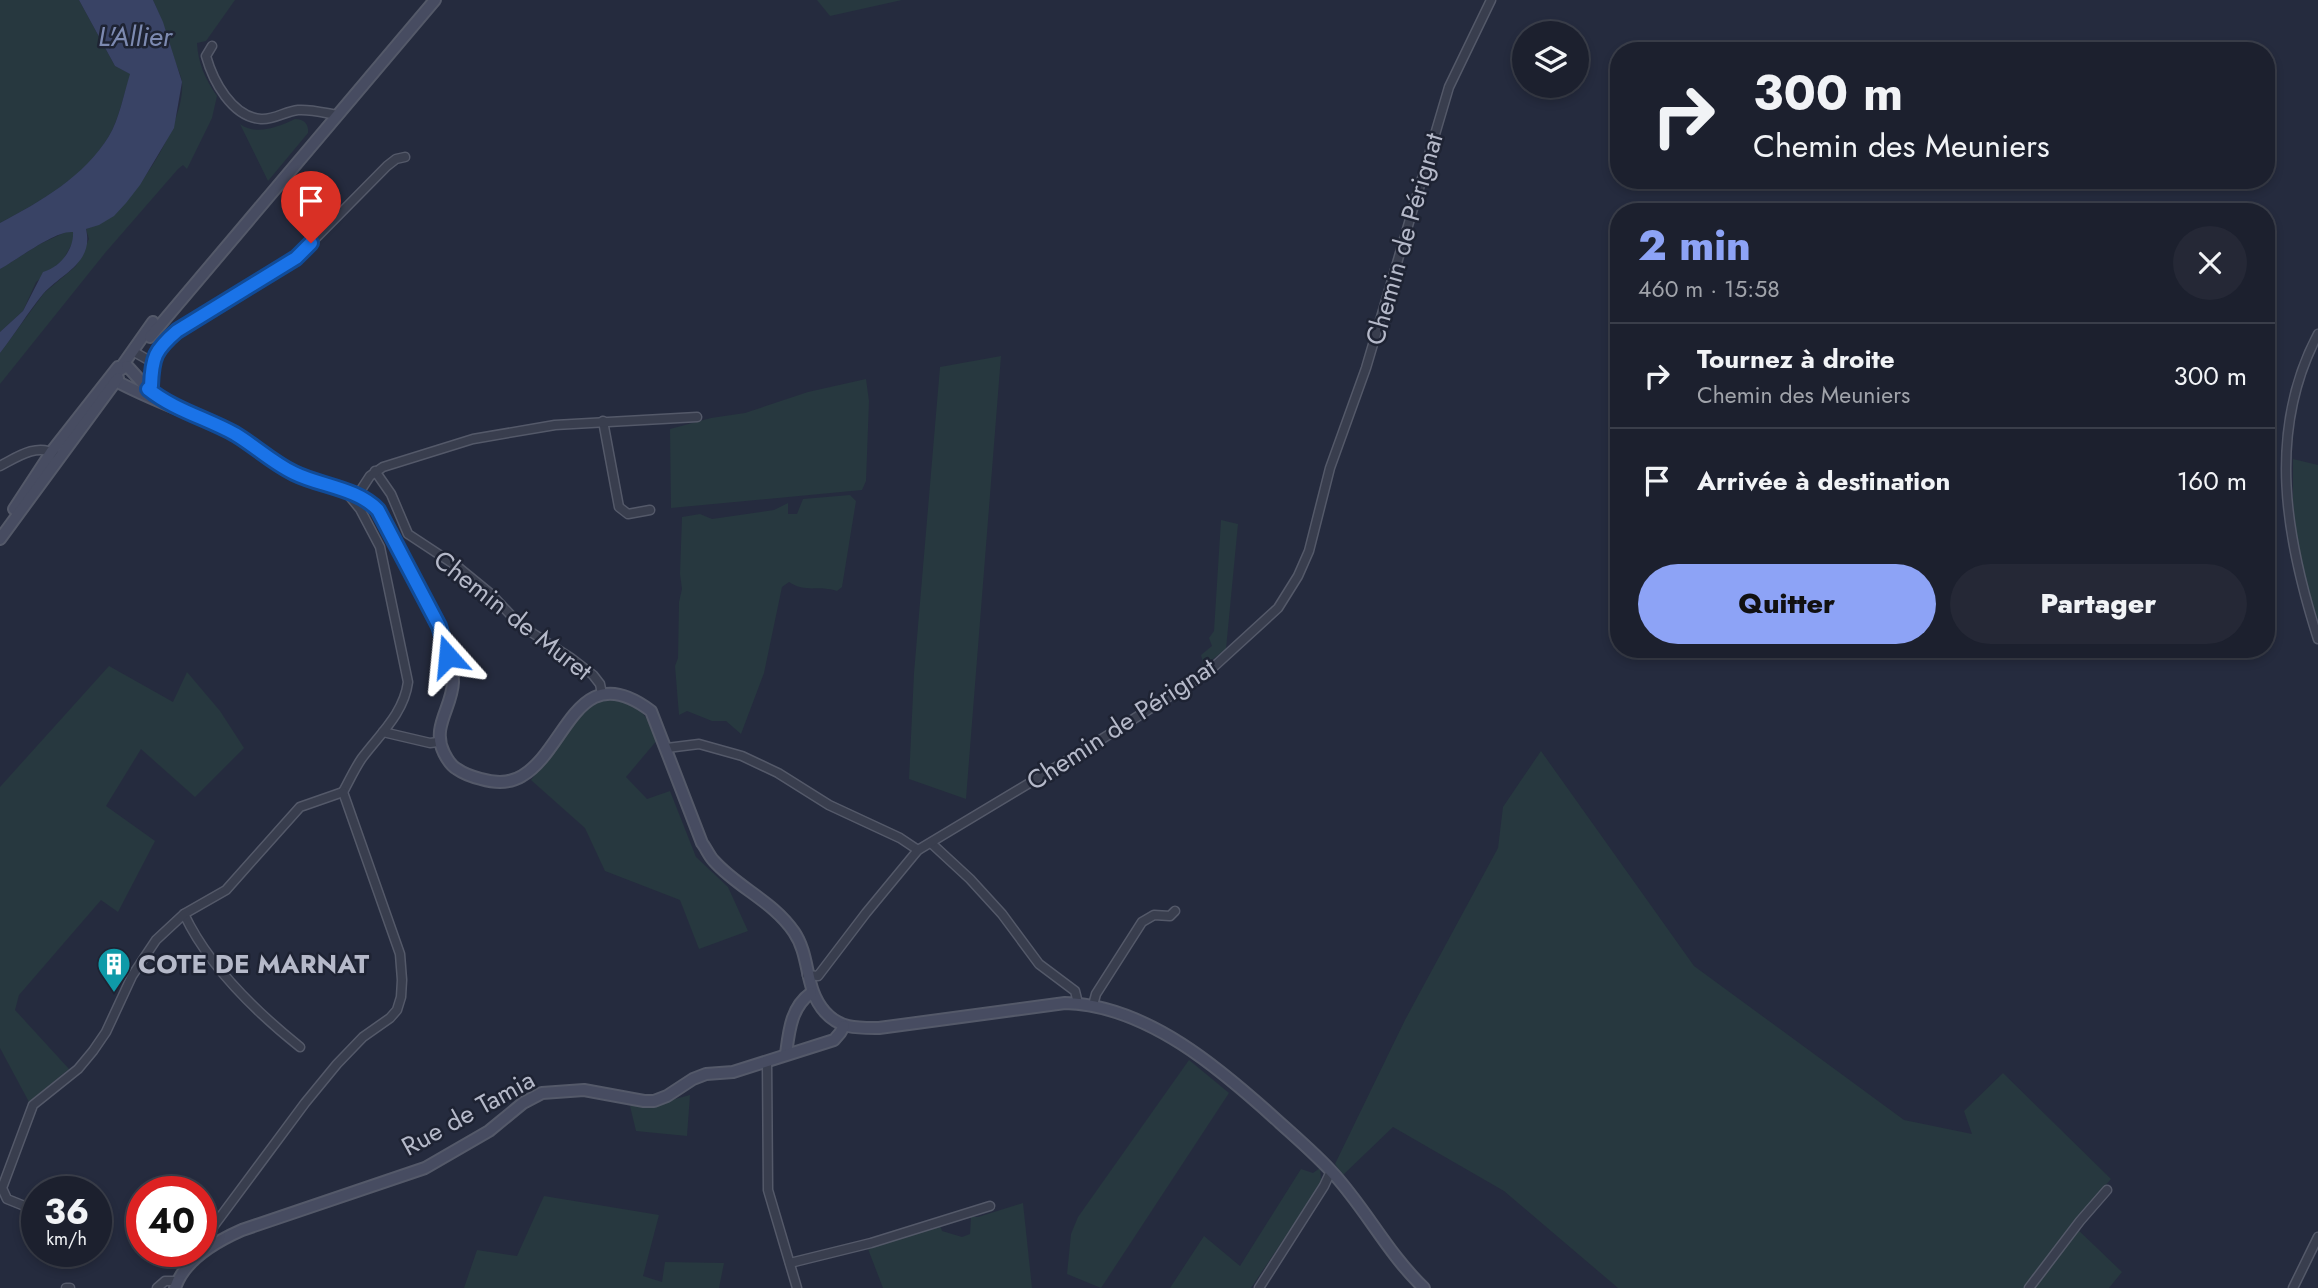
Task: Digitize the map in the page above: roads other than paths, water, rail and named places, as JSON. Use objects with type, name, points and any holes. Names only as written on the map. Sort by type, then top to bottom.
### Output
[{"type":"street","points":[[117,374],[435,0]]},
{"type":"street","name":"Chemin de Pérignat","points":[[807,975],[818,976],[918,850],[1208,672],[1278,608],[1298,576],[1309,551],[1330,468],[1366,368],[1449,87],[1491,0]]},
{"type":"street","points":[[212,46],[206,56],[211,74],[229,100],[247,116],[263,119],[297,110],[337,115]]},
{"type":"street","points":[[145,393],[151,386],[152,362],[163,344],[177,331],[296,258],[387,166],[396,159],[405,157]]},
{"type":"street","points":[[0,531],[153,322],[260,208]]},
{"type":"street","points":[[2318,334],[2302,366],[2290,423],[2286,468],[2286,500],[2291,541],[2300,582],[2318,639]]},
{"type":"street","points":[[136,353],[152,362]]},
{"type":"street","points":[[117,374],[145,393],[235,435],[290,472],[353,494],[378,510],[439,626],[453,682],[438,730],[438,742],[454,768],[471,777],[493,782],[511,781],[524,775],[541,758],[565,724],[585,704],[602,694],[624,696],[638,701],[651,711],[702,843],[713,860],[784,918],[796,936],[811,993],[824,1012],[844,1026],[879,1028],[1041,1005],[1078,1003],[1108,1009],[1162,1033],[1212,1064],[1331,1171],[1398,1260],[1424,1288]]},
{"type":"street","points":[[117,374],[145,393]]},
{"type":"street","points":[[353,494],[375,471],[473,439],[526,429],[603,421],[697,417]]},
{"type":"street","points":[[603,421],[619,507],[628,514],[650,510]]},
{"type":"street","points":[[0,466],[30,450],[56,454]]},
{"type":"street","points":[[0,539],[56,454]]},
{"type":"street","name":"Chemin de Muret","points":[[375,471],[391,494],[408,534],[458,567],[491,594],[520,625],[593,675],[600,684],[602,694]]},
{"type":"street","points":[[21,1205],[7,1199],[2,1188],[33,1105],[78,1069],[93,1051],[106,1032],[143,958],[156,940],[184,914],[226,890],[300,807],[343,792],[361,760],[399,710],[407,694],[408,682],[380,547],[353,494]]},
{"type":"street","points":[[383,732],[430,743],[438,742]]},
{"type":"street","points":[[667,748],[699,744],[742,756],[778,773],[816,799],[900,838],[918,850]]},
{"type":"street","points":[[217,1221],[305,1103],[363,1037],[390,1018],[397,1010],[401,997],[400,954],[343,792]]},
{"type":"street","points":[[931,843],[970,879],[1002,914],[1039,964],[1075,991],[1078,1003]]},
{"type":"street","points":[[1093,1005],[1096,994],[1142,922],[1154,915],[1170,916],[1175,911]]},
{"type":"street","points":[[184,914],[195,938],[224,975],[270,1022],[300,1047]]},
{"type":"street","points":[[786,1054],[791,1021],[803,999],[811,993]]},
{"type":"street","name":"Rue de Tamia","points":[[217,1241],[425,1168],[489,1131],[523,1103],[542,1093],[584,1090],[654,1101],[706,1074],[733,1072],[834,1040],[844,1026]]},
{"type":"street","points":[[767,1061],[768,1190],[797,1288]]},
{"type":"street","points":[[1259,1288],[1331,1171]]},
{"type":"street","points":[[2029,1288],[2107,1190]]},
{"type":"street","points":[[790,1263],[871,1243],[990,1206]]},
{"type":"street","points":[[2293,1288],[2318,1237]]},
{"type":"street","points":[[157,1288],[165,1280],[174,1281],[176,1286],[189,1267]]},
{"type":"water","name":"L'Allier","points":[[79,0],[153,0],[182,82],[174,128],[140,185],[114,216],[86,229],[87,241],[81,259],[43,294],[0,353],[0,332],[23,311],[43,272],[65,257],[73,239],[73,232],[46,240],[0,269],[0,223],[60,187],[87,164],[109,136],[116,122],[130,74],[115,66]]},
{"type":"place","name":"COTE DE MARNAT","points":[[114,994]]}]
